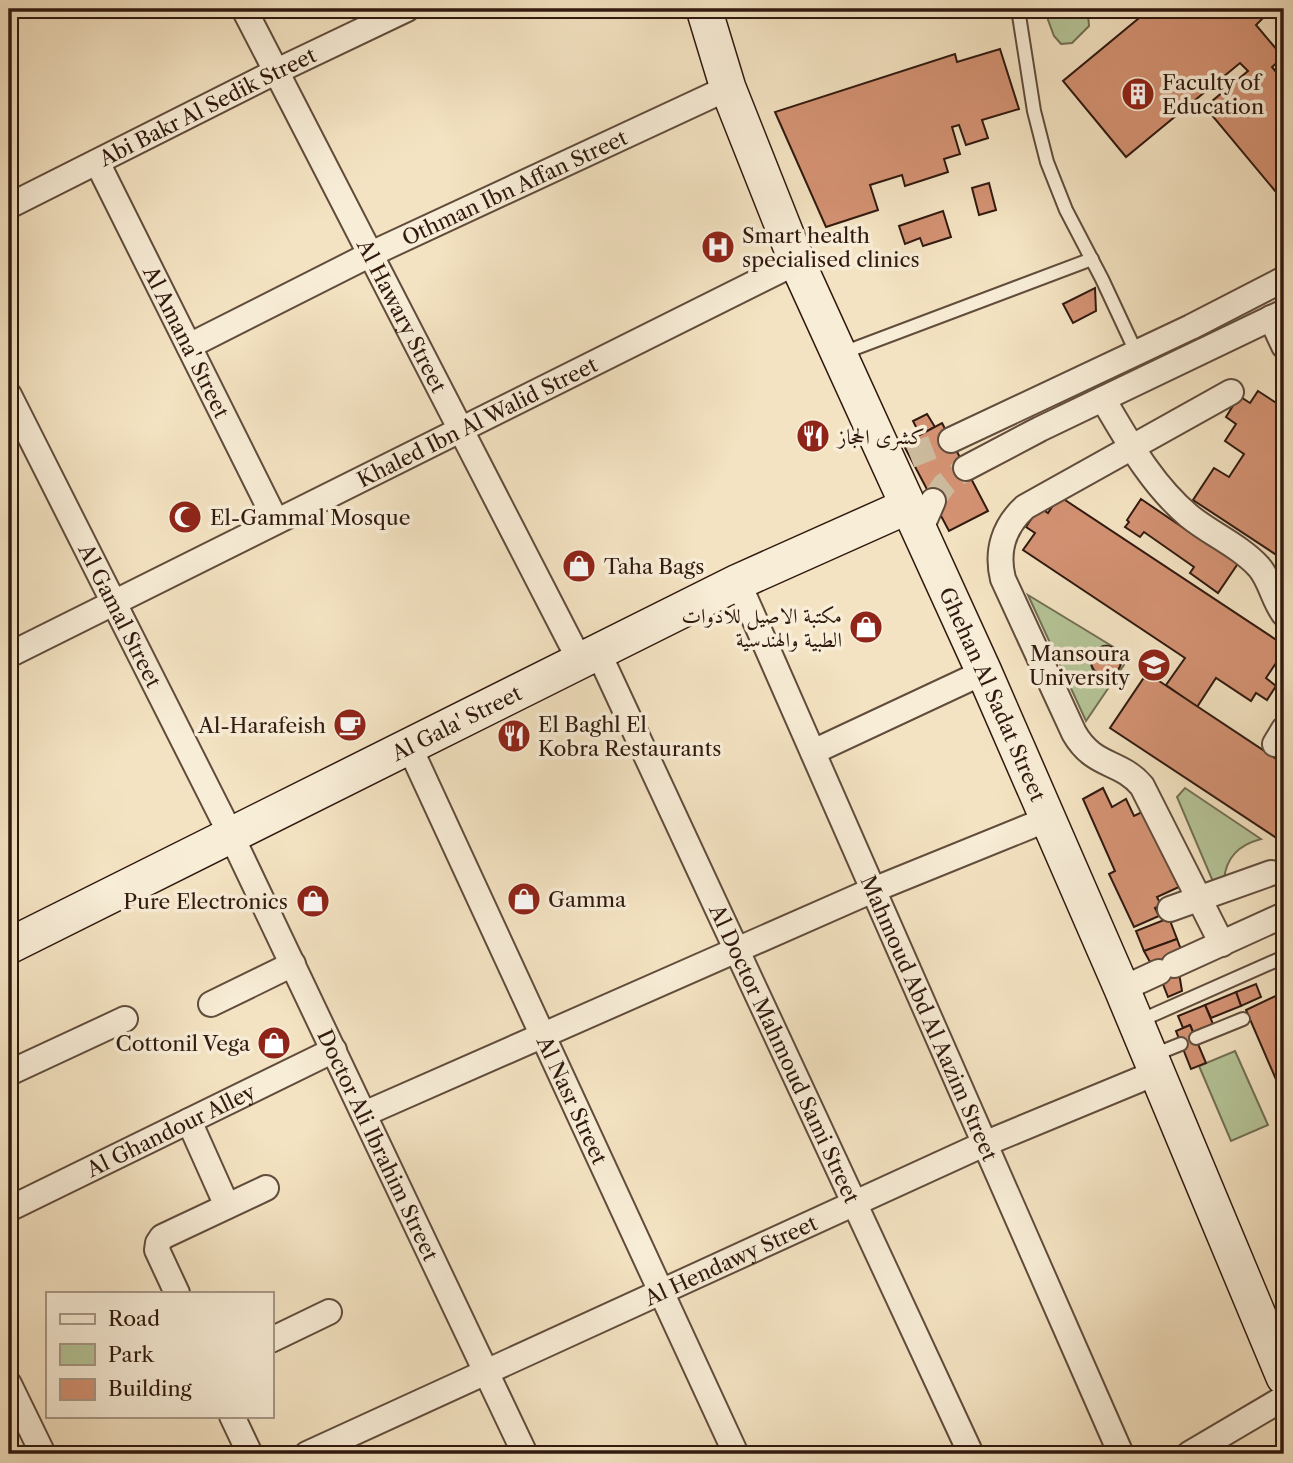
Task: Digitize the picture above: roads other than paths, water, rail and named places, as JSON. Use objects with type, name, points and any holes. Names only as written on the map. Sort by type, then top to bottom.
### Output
[{"type":"main road","name":"Ghehan Al Sadat Street","points":[[704,9],[728,88],[797,262],[839,354],[895,449],[984,672],[1136,1022],[1163,1058],[1281,1361]]},
{"type":"main road","name":"Al Gala' Street","points":[[9,946],[738,582],[920,512]]},
{"type":"street","name":"Al Hawary Street","points":[[244,9],[461,428],[589,657]]},
{"type":"street","name":"Abi Bakr Al Sedik Street","points":[[9,206],[277,71],[407,9]]},
{"type":"street","name":"Othman Ibn Affan Street","points":[[189,346],[371,254],[728,88]]},
{"type":"street","name":"Al Amana' Street","points":[[97,162],[276,521]]},
{"type":"street","name":"Khaled Ibn Al Walid Street","points":[[9,655],[797,262]]},
{"type":"street","points":[[951,440],[1191,327],[1284,279]]},
{"type":"street","points":[[966,468],[1040,429],[1278,315],[1284,346]]},
{"type":"street","points":[[1191,327],[1202,353]]},
{"type":"street","points":[[1222,944],[1142,786],[1123,771],[1094,757],[1079,742],[1003,579],[1000,567],[1001,544],[1017,514],[1035,500],[1231,392]]},
{"type":"street","name":"Al Gamal Street","points":[[9,395],[17,431],[114,603],[231,835]]},
{"type":"street","points":[[1103,399],[1154,480],[1176,504],[1258,566],[1280,595]]},
{"type":"street","points":[[1027,404],[1040,429]]},
{"type":"street","name":"Mahmoud Abd Al Aazim Street","points":[[738,582],[1121,1454]]},
{"type":"street","name":"Al Doctor Mahmoud Sami Street","points":[[589,657],[736,949],[971,1454]]},
{"type":"street","points":[[813,752],[984,672]]},
{"type":"street","name":"Al Nasr Street","points":[[409,746],[736,1454]]},
{"type":"street","points":[[364,1114],[736,949],[1048,819]]},
{"type":"street","name":"Doctor Ali Ibrahim Street","points":[[231,835],[525,1454]]},
{"type":"street","points":[[1170,909],[1271,873]]},
{"type":"street","points":[[1122,989],[1284,915]]},
{"type":"street","points":[[211,1004],[293,964]]},
{"type":"street","points":[[9,1073],[125,1019]]},
{"type":"street","name":"Al Ghandour Alley","points":[[9,1209],[334,1050]]},
{"type":"street","name":"Al Hendawy Street","points":[[307,1454],[984,1144],[1163,1058]]},
{"type":"street","points":[[189,1121],[228,1206]]},
{"type":"street","points":[[177,1292],[157,1250],[162,1237],[266,1188]]},
{"type":"street","points":[[273,1339],[329,1312]]},
{"type":"street","points":[[9,1384],[43,1454]]},
{"type":"street","points":[[1189,1454],[1284,1398]]},
{"type":"street","points":[[233,1418],[250,1454]]},
{"type":"lane","points":[[1018,9],[1034,111],[1043,149],[1056,186],[1136,352]]},
{"type":"lane","points":[[839,354],[1092,259]]},
{"type":"lane","points":[[1136,1022],[1284,957]]},
{"type":"lane","points":[[1196,1038],[1242,1019]]},
{"type":"tunnel","points":[[910,456],[951,440]]},
{"type":"tunnel","points":[[933,501],[944,485],[966,468]]},
{"type":"place","name":"Faculty of Education","points":[[1138,94]]},
{"type":"place","name":"Smart health specialised clinics","points":[[718,247]]},
{"type":"place","name":"كشرى الحجاز","points":[[813,436]]},
{"type":"place","name":"El-Gammal Mosque","points":[[185,517]]},
{"type":"place","name":"Taha Bags","points":[[579,566]]},
{"type":"place","name":"مكتبة الاصيل للادوات الطبية والهندسية","points":[[866,627]]},
{"type":"place","name":"Mansoura University","points":[[1154,665]]},
{"type":"place","name":"Al-Harafeish","points":[[350,725]]},
{"type":"place","name":"El Baghl El Kobra Restaurants","points":[[514,736]]},
{"type":"place","name":"Gamma","points":[[524,899]]},
{"type":"place","name":"Pure Electronics","points":[[313,901]]},
{"type":"place","name":"Cottonil Vega","points":[[274,1043]]}]
